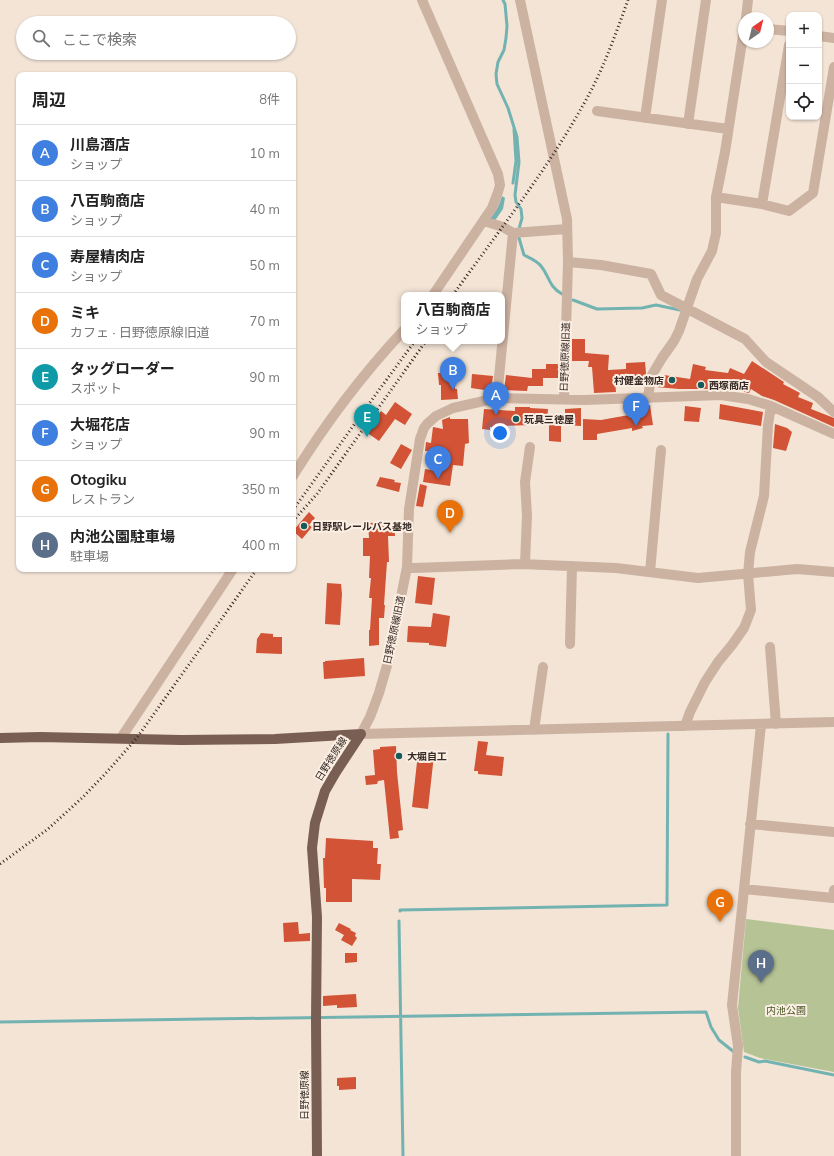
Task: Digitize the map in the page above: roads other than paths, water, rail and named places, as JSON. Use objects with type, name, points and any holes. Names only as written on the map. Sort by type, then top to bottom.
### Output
[{"type":"main road","name":"日野徳原線","points":[[0,738],[40,736],[181,740],[275,739],[360,734]]},
{"type":"main road","name":"日野徳原線","points":[[317,1156],[317,917],[312,848],[315,823],[325,791],[360,734]]},
{"type":"street","points":[[422,0],[498,174],[500,185],[492,208],[484,221],[434,292]]},
{"type":"street","name":"日野徳原線旧道","points":[[360,734],[370,717],[388,662],[407,567],[408,509],[420,440],[424,428],[430,419],[453,408],[497,398],[564,399],[568,262],[567,220],[520,0]]},
{"type":"street","points":[[645,118],[662,0]]},
{"type":"street","points":[[688,124],[706,0]]},
{"type":"street","points":[[747,12],[748,0]]},
{"type":"street","points":[[774,30],[786,31]]},
{"type":"street","points":[[822,36],[834,38]]},
{"type":"street","points":[[648,396],[652,375],[674,341],[687,310],[697,278],[712,251],[716,233],[716,197],[741,48]]},
{"type":"street","points":[[762,204],[789,48]]},
{"type":"street","points":[[716,197],[762,204],[788,211],[813,193],[834,67]]},
{"type":"street","points":[[597,111],[728,129]]},
{"type":"street","points":[[484,221],[503,227],[513,233],[567,229]]},
{"type":"street","points":[[505,316],[513,233]]},
{"type":"street","points":[[568,262],[601,265],[652,274],[661,295],[687,310],[745,339],[766,362],[818,397],[834,412]]},
{"type":"street","points":[[296,472],[342,404],[384,351],[401,333]]},
{"type":"street","points":[[497,398],[502,344]]},
{"type":"street","points":[[564,399],[720,395],[748,399],[771,406],[834,434]]},
{"type":"street","points":[[685,726],[690,712],[706,682],[718,662],[744,628],[751,610],[748,574],[750,552],[764,496],[768,425],[771,406]]},
{"type":"street","points":[[525,564],[527,515],[525,482],[530,447]]},
{"type":"street","points":[[650,572],[661,450]]},
{"type":"street","points":[[407,567],[525,564],[616,568],[698,578],[797,569],[834,572]]},
{"type":"street","points":[[570,644],[572,566]]},
{"type":"street","points":[[121,738],[231,572]]},
{"type":"street","points":[[770,647],[776,724]]},
{"type":"street","points":[[534,730],[543,667]]},
{"type":"street","points":[[360,734],[834,722]]},
{"type":"street","points":[[736,1156],[736,1072],[738,1046],[732,1005],[761,724]]},
{"type":"street","points":[[750,824],[834,832]]},
{"type":"street","points":[[744,889],[833,898],[834,890]]},
{"type":"water","points":[[502,196],[505,198],[503,209],[494,222],[490,219],[498,207]]},
{"type":"waterway","points":[[503,0],[505,4],[507,26],[506,38],[504,50],[498,62],[496,74],[497,84],[508,108],[517,137],[519,162],[515,195],[516,202],[521,209],[522,218],[519,229]]},
{"type":"waterway","points":[[513,183],[516,161],[514,129]]},
{"type":"waterway","points":[[519,238],[524,255],[539,264],[554,288],[562,294]]},
{"type":"waterway","points":[[573,300],[597,309],[642,308],[656,305],[680,310]]},
{"type":"waterway","points":[[400,911],[667,905],[668,734]]},
{"type":"waterway","points":[[399,921],[403,1156]]},
{"type":"waterway","points":[[0,1022],[706,1012],[711,1027],[719,1040],[734,1052]]},
{"type":"waterway","points":[[745,1057],[759,1062],[765,1061],[834,1075]]},
{"type":"railway","points":[[455,292],[537,179],[568,131],[602,68],[628,0]]},
{"type":"railway","points":[[296,506],[413,344]]},
{"type":"railway","points":[[296,518],[317,494],[424,344]]},
{"type":"railway","points":[[0,864],[48,829],[82,798],[136,739],[255,572]]},
{"type":"place","name":"村健金物店","points":[[672,380]]},
{"type":"place","name":"西塚商店","points":[[701,385]]},
{"type":"place","name":"八百駒商店","points":[[453,390]]},
{"type":"place","name":"川島酒店","points":[[496,415]]},
{"type":"place","name":"玩具三徳屋","points":[[516,419]]},
{"type":"place","name":"大堀花店","points":[[636,426]]},
{"type":"place","name":"タッグローダー","points":[[367,437]]},
{"type":"place","name":"寿屋精肉店","points":[[438,479]]},
{"type":"place","name":"日野駅レールバス基地","points":[[304,526]]},
{"type":"place","name":"ミキ","points":[[450,533]]},
{"type":"place","name":"大堀自工","points":[[399,756]]},
{"type":"place","name":"Otogiku","points":[[720,922]]},
{"type":"place","name":"内池公園駐車場","points":[[761,983]]},
{"type":"park label","name":"内池公園","points":[[786,1010]]}]
